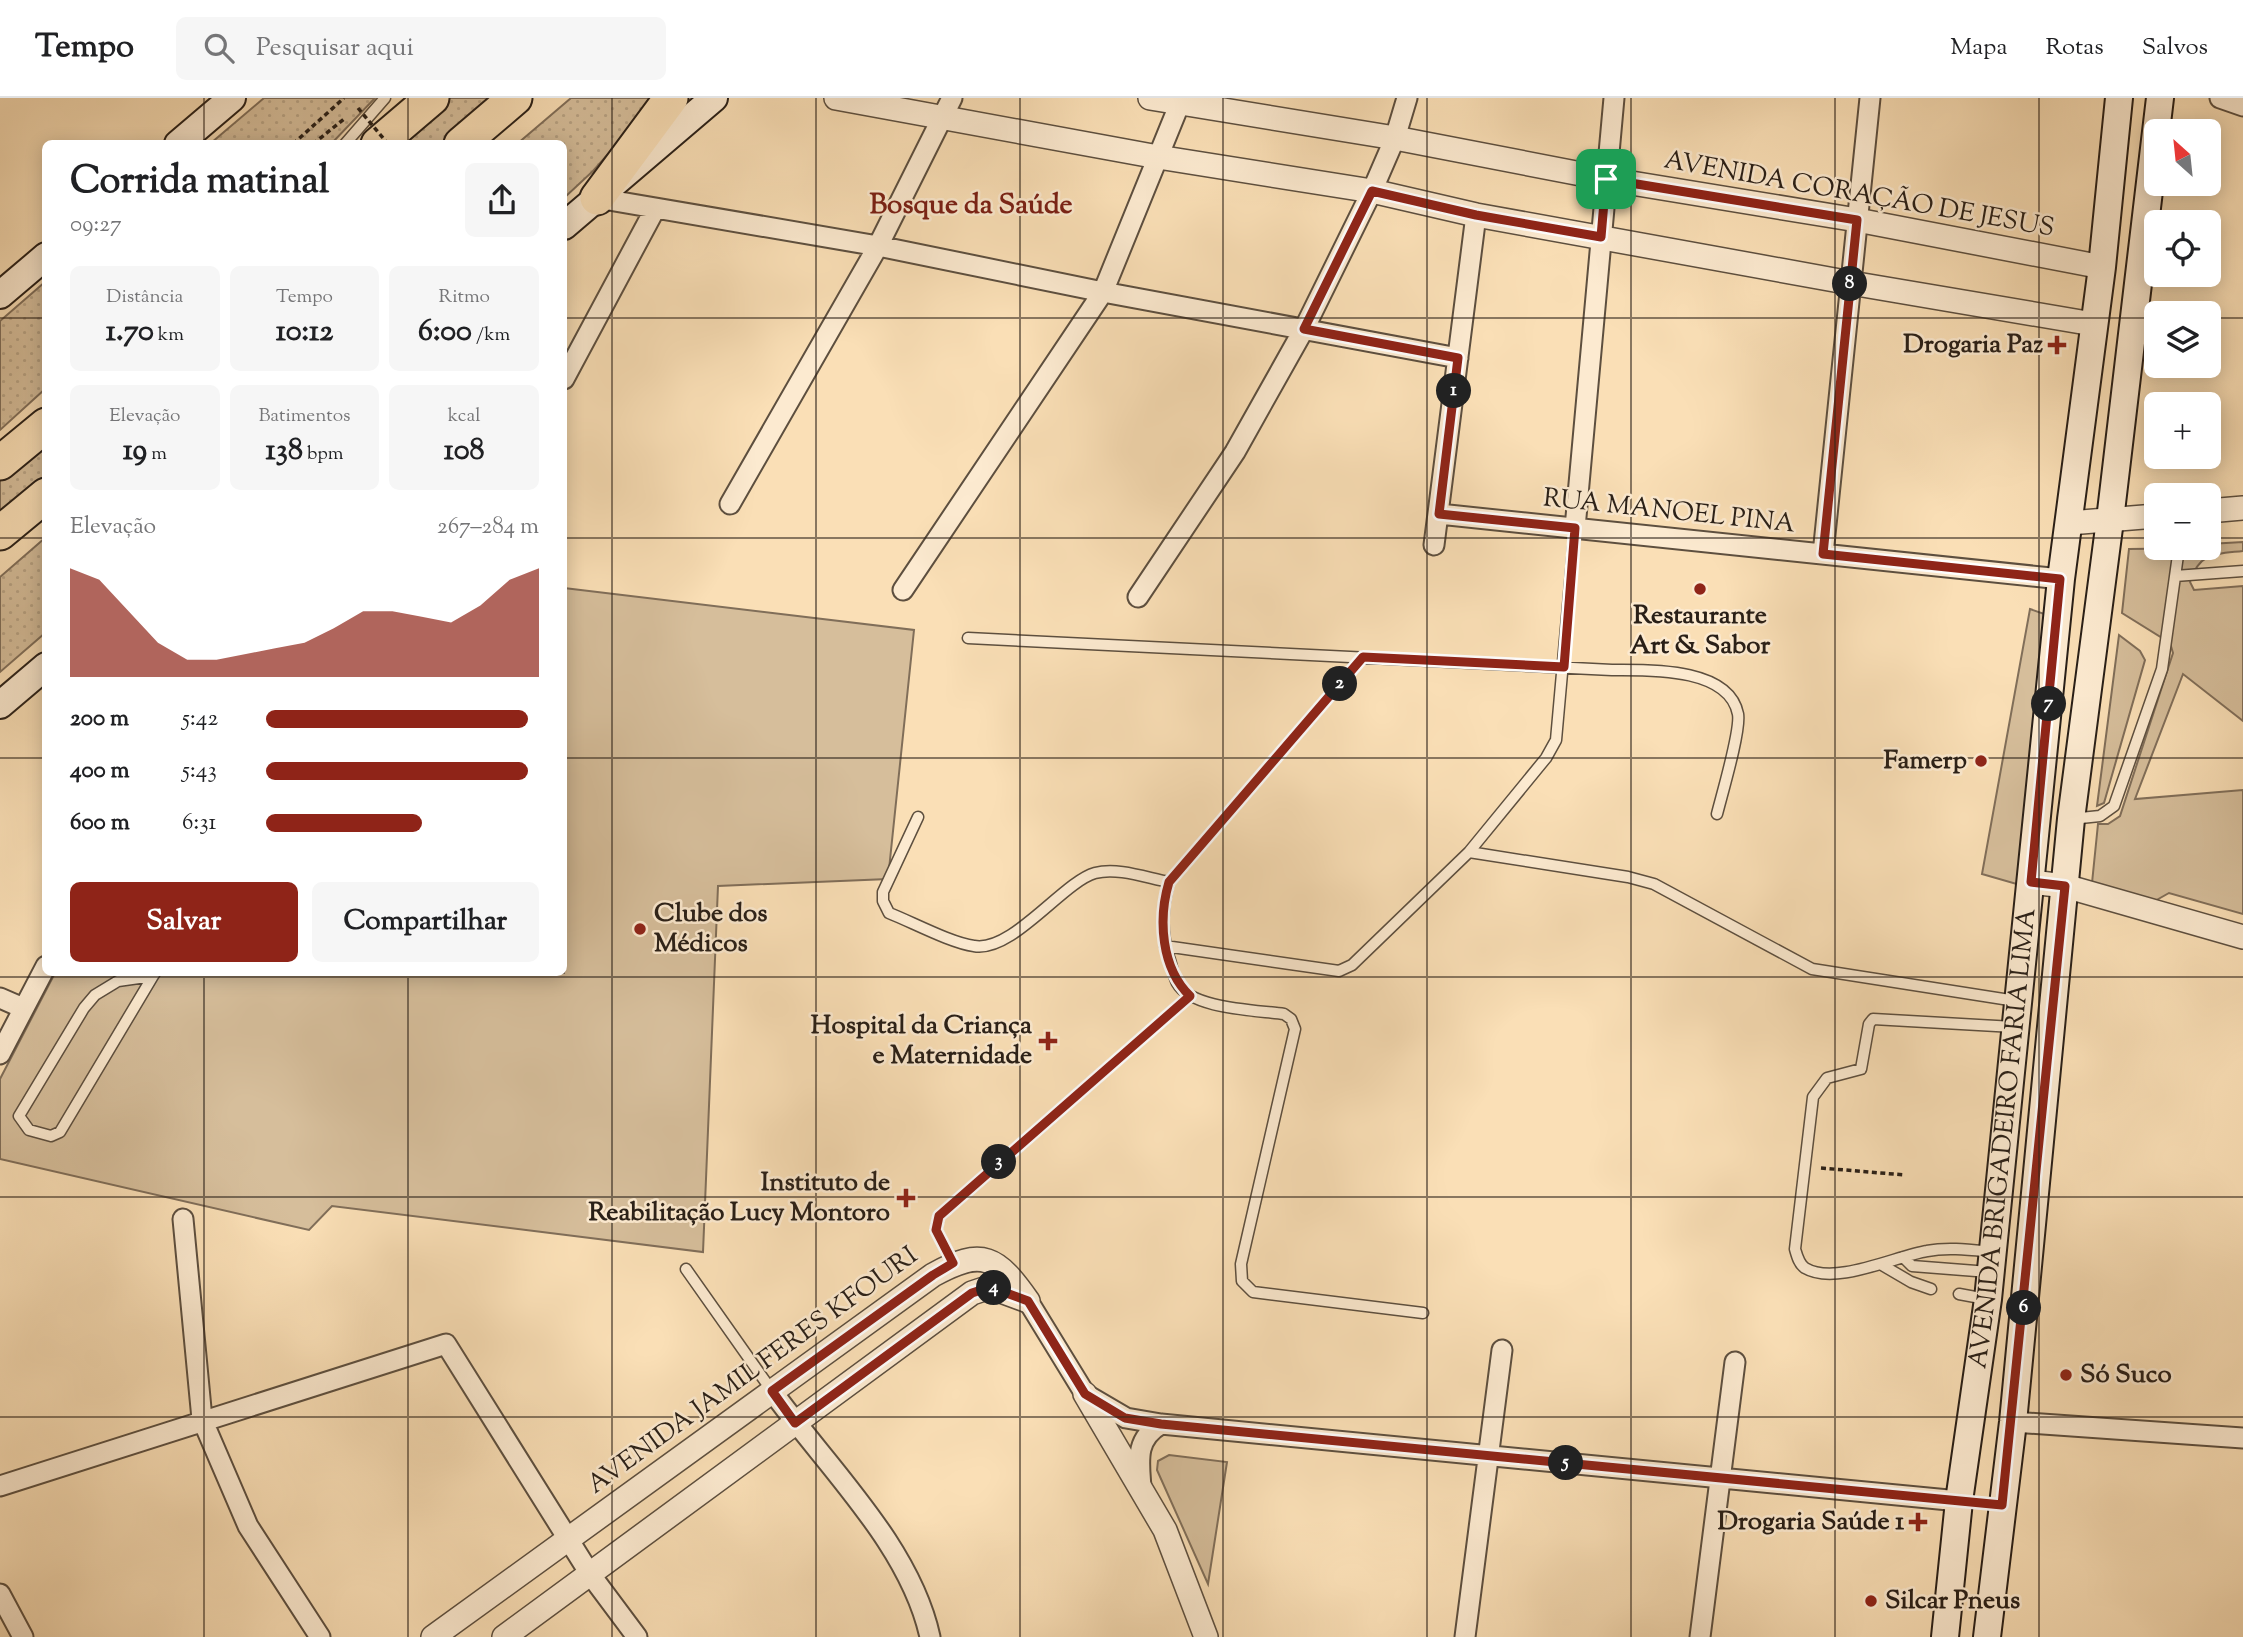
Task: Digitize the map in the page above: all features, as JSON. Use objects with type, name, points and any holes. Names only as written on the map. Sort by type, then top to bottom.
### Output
[{"type":"highway","points":[[382,140],[432,98]]},
{"type":"highway","points":[[597,198],[671,98]]},
{"type":"highway","points":[[467,140],[508,112]]},
{"type":"highway","points":[[0,463],[42,428]]},
{"type":"highway","points":[[0,533],[40,508]]},
{"type":"main road","points":[[183,140],[232,98]]},
{"type":"main road","points":[[567,223],[714,98]]},
{"type":"main road","name":"AVENIDA BRIGADEIRO FARIA LIMA","points":[[1945,1637],[1959,1501],[1988,1299],[2060,579],[2102,267],[2119,98]]},
{"type":"main road","name":"AVENIDA BRIGADEIRO FARIA LIMA","points":[[1987,1637],[2012,1422],[2071,819],[2160,98]]},
{"type":"main road","points":[[0,295],[42,259]]},
{"type":"main road","points":[[0,705],[42,669]]},
{"type":"main road","points":[[1959,1501],[2002,1505]]},
{"type":"street","points":[[836,98],[948,108],[1158,157],[1372,191],[1476,215],[2093,324]]},
{"type":"street","name":"AVENIDA CORAÇÃO DE JESUS","points":[[1150,98],[1181,101],[1395,138],[1606,179],[1857,220],[2102,267]]},
{"type":"street","points":[[1138,597],[1235,452],[1304,329],[1372,191],[1395,138],[1407,98]]},
{"type":"street","points":[[1575,528],[1614,98]]},
{"type":"street","points":[[1823,554],[1870,98]]},
{"type":"street","points":[[2220,98],[2243,106]]},
{"type":"street","points":[[903,590],[1103,292],[1181,101]]},
{"type":"street","points":[[730,504],[878,246],[948,108]]},
{"type":"street","points":[[597,198],[878,246],[1103,292],[1458,358]]},
{"type":"street","points":[[567,373],[655,209]]},
{"type":"street","points":[[1434,545],[1476,215]]},
{"type":"street","points":[[2221,510],[2243,508]]},
{"type":"street","name":"RUA MANOEL PINA","points":[[1439,514],[2060,579]]},
{"type":"street","points":[[2069,523],[2144,517]]},
{"type":"street","points":[[2031,882],[2065,886],[2243,937]]},
{"type":"street","points":[[0,1054],[42,973]]},
{"type":"street","points":[[0,998],[23,1008]]},
{"type":"street","points":[[183,1219],[202,1419],[248,1526],[320,1637]]},
{"type":"street","name":"AVENIDA JAMIL FERES KFOURI","points":[[433,1637],[953,1263],[979,1257],[993,1262],[1007,1272],[1028,1301]]},
{"type":"street","points":[[504,1637],[972,1293],[990,1287],[1028,1301],[1165,1530],[1206,1637]]},
{"type":"street","points":[[0,1486],[202,1419],[446,1344],[590,1574],[636,1637]]},
{"type":"street","points":[[1465,1637],[1503,1350]]},
{"type":"street","points":[[1700,1637],[1735,1362]]},
{"type":"street","points":[[772,1391],[883,1537],[901,1566],[930,1637]]},
{"type":"street","points":[[1085,1394],[1125,1418],[1161,1424],[1959,1501]]},
{"type":"street","points":[[2012,1422],[2243,1438]]},
{"type":"street","points":[[1141,1487],[1139,1449],[1147,1432],[1161,1424]]},
{"type":"street","points":[[0,1594],[23,1637]]},
{"type":"lane","points":[[348,140],[385,98]]},
{"type":"lane","points":[[508,112],[525,98]]},
{"type":"lane","points":[[0,540],[40,508]]},
{"type":"lane","points":[[1165,946],[1339,971],[1352,965],[1469,852],[1546,758],[1556,740],[1575,528]]},
{"type":"lane","points":[[2071,819],[2100,816],[2114,806],[2158,686],[2177,560]]},
{"type":"lane","points":[[2175,576],[2243,571]]},
{"type":"lane","points":[[968,638],[1662,670],[1720,685],[1732,697],[1739,717],[1717,814]]},
{"type":"lane","points":[[1363,657],[1169,882],[1164,900],[1165,946],[1178,984],[1190,996],[1204,1002],[1284,1014],[1291,1019],[1295,1029],[1241,1264],[1242,1281],[1253,1292],[1423,1313]]},
{"type":"lane","points":[[918,817],[883,892],[883,901],[890,913],[975,947],[997,942],[1018,930],[1093,873],[1111,871],[1169,882]]},
{"type":"lane","points":[[1469,852],[1629,877],[1654,884],[1812,969],[2016,1001]]},
{"type":"lane","points":[[145,976],[107,985],[84,1008],[19,1116],[29,1130],[51,1136],[60,1132],[153,976]]},
{"type":"lane","points":[[953,1263],[936,1230],[939,1216],[1190,996]]},
{"type":"lane","points":[[1991,1262],[1945,1248],[1903,1257],[1882,1265],[1823,1273],[1806,1268],[1800,1263],[1795,1249],[1813,1097],[1827,1078],[1861,1069],[1869,1024],[1879,1017],[2014,1027]]},
{"type":"lane","points":[[1903,1257],[1912,1266],[1991,1262]]},
{"type":"lane","points":[[1882,1265],[1911,1282],[1931,1289]]},
{"type":"lane","points":[[686,1269],[772,1391]]},
{"type":"lane","points":[[1959,1294],[1988,1299]]},
{"type":"path","points":[[297,140],[344,98]]},
{"type":"path","points":[[318,140],[358,108],[385,140]]},
{"type":"path","points":[[1805,1167],[1905,1175]]},
{"type":"shaded area","points":[[264,98],[375,98],[335,140],[215,140]]},
{"type":"shaded area","points":[[450,98],[497,98],[446,140],[400,140]]},
{"type":"shaded area","points":[[571,98],[658,98],[593,171],[567,195],[567,140],[522,140]]},
{"type":"shaded area","points":[[42,285],[42,392],[0,430],[0,321]]},
{"type":"shaded area","points":[[42,444],[42,481],[0,517],[0,480]]},
{"type":"shaded area","points":[[42,541],[42,636],[0,672],[0,577]]},
{"type":"shaded area","points":[[2243,542],[2243,551],[2221,554],[2221,543]]},
{"type":"shaded area","points":[[2129,549],[2144,549],[2144,560],[2204,560],[2198,565],[2190,582],[2194,590],[2243,586],[2243,721],[2183,674],[2135,799],[2243,790],[2243,914],[2169,893],[2153,902],[2092,883],[2098,824],[2108,824],[2120,816],[2173,653],[2170,643],[2122,613]]},
{"type":"shaded area","name":"Clube dos Médicos","points":[[567,588],[914,630],[888,879],[718,886],[703,1252],[332,1206],[309,1230],[0,1159],[0,1079],[53,976],[567,976]]},
{"type":"shaded area","points":[[2030,609],[2050,616],[2020,885],[1982,874]]},
{"type":"shaded area","points":[[2119,635],[2140,651],[2145,660],[2104,803],[2097,806]]},
{"type":"shaded area","points":[[1169,1455],[1227,1462],[1208,1584],[1157,1470],[1158,1461]]},
{"type":"place","name":"Drogaria Paz","points":[[2057,345]]},
{"type":"place","name":"Restaurante Art & Sabor","points":[[1700,589]]},
{"type":"place","name":"Famerp","points":[[1981,761]]},
{"type":"place","name":"Clube dos Médicos","points":[[640,929]]},
{"type":"place","name":"Hospital da Criança e Maternidade","points":[[1048,1041]]},
{"type":"place","name":"Instituto de Reabilitação Lucy Montoro","points":[[906,1198]]},
{"type":"place","name":"Só Suco","points":[[2066,1375]]},
{"type":"place","name":"Drogaria Saúde 1","points":[[1918,1522]]},
{"type":"place","name":"Silcar Pneus","points":[[1871,1601]]},
{"type":"district","name":"Bosque da Saúde","points":[[971,206]]},
{"type":"route","points":[[1606,179],[1857,220],[1823,554],[2060,579],[2031,882],[2065,886],[2002,1505],[1161,1424],[1125,1418],[1085,1394],[1028,1301],[1010,1292],[990,1287],[972,1293],[795,1423],[772,1391],[953,1263],[936,1230],[939,1216],[1190,996],[1178,984],[1165,946],[1164,900],[1169,882],[1363,657],[1564,667],[1575,528],[1439,514],[1458,358],[1304,329],[1372,191],[1476,215],[1601,237],[1606,179]]}]
